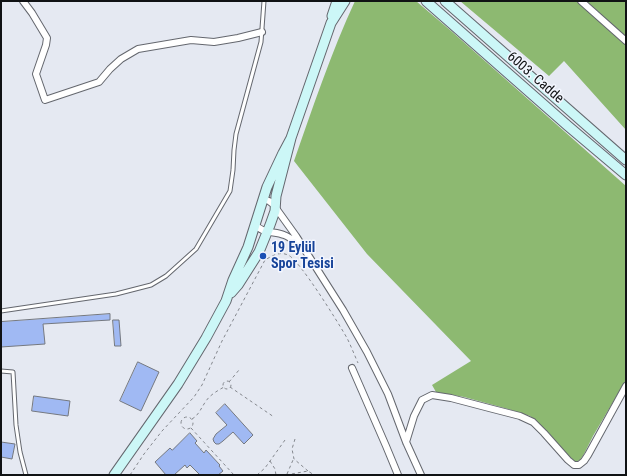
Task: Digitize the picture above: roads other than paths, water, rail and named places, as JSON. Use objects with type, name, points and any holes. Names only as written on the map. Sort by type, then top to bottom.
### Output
[{"type":"main road","points":[[114,475],[178,384],[206,338],[226,301],[251,265],[268,232],[276,208],[276,196],[291,138],[331,23],[337,1]]},
{"type":"main road","points":[[331,23],[345,1]]},
{"type":"main road","name":"6003. Cadde","points":[[426,1],[626,175]]},
{"type":"main road","name":"6003. Cadde","points":[[445,1],[626,160]]},
{"type":"main road","points":[[226,301],[233,280],[248,247],[263,199],[275,168],[291,138]]},
{"type":"street","points":[[23,1],[48,38],[36,74],[45,100],[99,82],[121,58],[138,49],[191,40],[214,42],[262,32]]},
{"type":"street","points":[[581,1],[626,41]]},
{"type":"street","points":[[263,199],[268,201],[276,208],[343,310],[367,352],[388,394],[406,442],[421,475]]},
{"type":"street","points":[[255,224],[260,229],[290,238],[303,248]]},
{"type":"street","points":[[352,368],[398,475]]},
{"type":"street","points":[[406,442],[414,416],[422,400],[432,395],[451,398],[520,416],[533,422],[568,460],[574,465],[579,465],[584,462],[626,386]]},
{"type":"lane","points":[[1,311],[116,294],[151,285],[166,276],[196,250],[230,191],[236,134],[261,42],[264,1]]},
{"type":"lane","points":[[1,371],[13,372],[16,425],[20,452],[26,475]]},
{"type":"place","name":"19 Eylül Spor Tesisi","points":[[263,256]]}]
